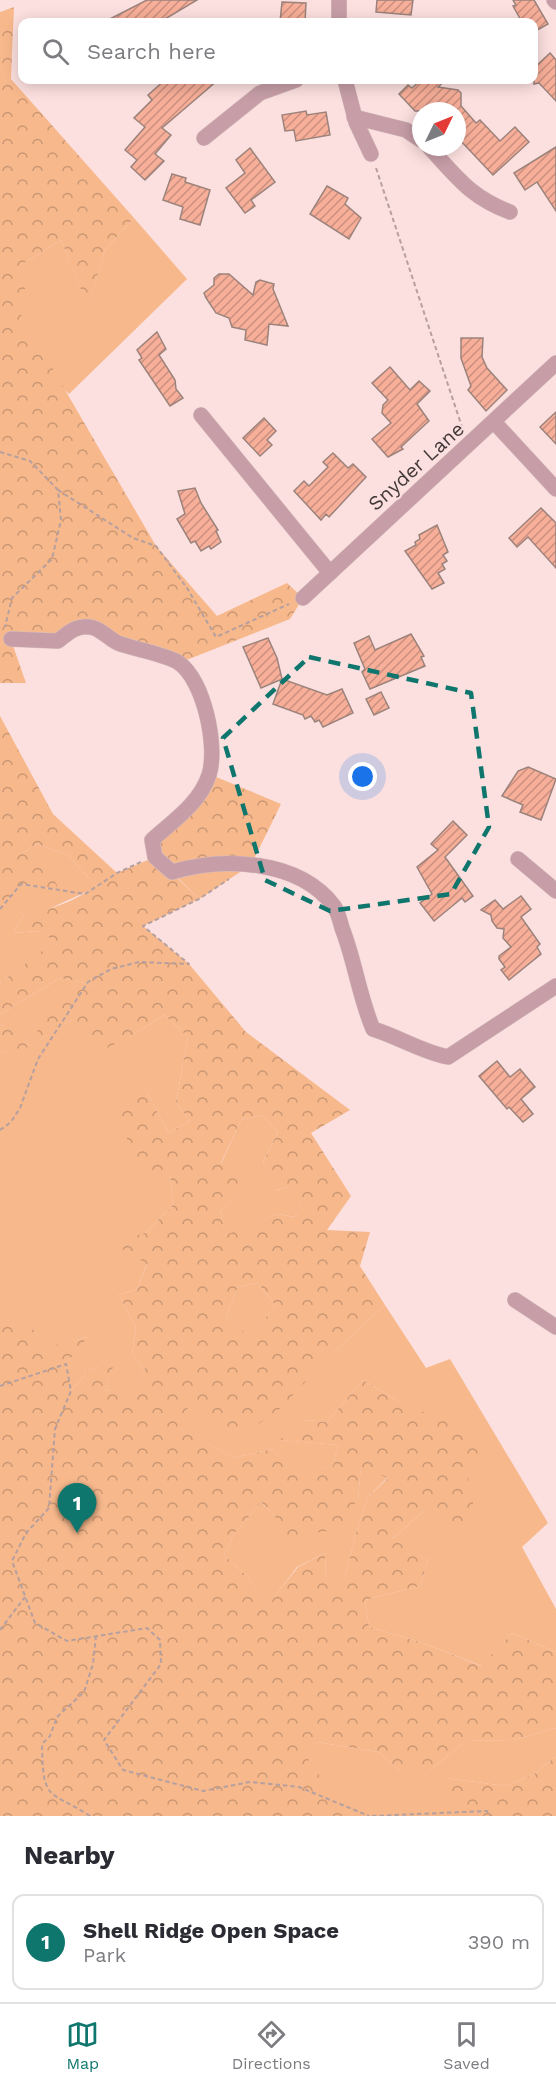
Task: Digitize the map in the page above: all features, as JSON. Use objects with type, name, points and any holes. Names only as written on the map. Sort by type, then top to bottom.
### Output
[{"type":"street","points":[[339,0],[339,18]]},
{"type":"street","points":[[204,138],[260,93],[285,84]]},
{"type":"street","points":[[346,84],[354,117],[371,154]]},
{"type":"street","points":[[354,117],[406,130],[412,134]]},
{"type":"street","points":[[437,156],[472,193],[485,203],[510,212]]},
{"type":"street","name":"Snyder Lane","points":[[303,598],[495,423],[556,363]]},
{"type":"street","points":[[201,415],[330,573]]},
{"type":"street","points":[[495,423],[556,489]]},
{"type":"street","points":[[11,639],[58,641],[75,628],[92,627],[115,642],[179,663],[196,685],[209,724],[212,748],[209,774],[196,800],[152,840],[155,856],[172,872],[196,865],[251,865],[284,870],[312,886],[335,907],[351,951],[363,1005],[373,1029],[397,1036],[428,1053],[448,1057],[556,986]]},
{"type":"street","points":[[518,859],[556,891]]},
{"type":"street","points":[[515,1300],[556,1327]]},
{"type":"path","points":[[371,154],[468,446]]},
{"type":"path","points":[[0,452],[30,460],[58,490],[134,538],[156,546],[187,588],[216,638],[303,598]]},
{"type":"path","points":[[11,639],[4,627],[12,598],[52,559],[61,520],[58,490]]},
{"type":"path","points":[[0,909],[21,884],[86,894],[117,873],[155,856]]},
{"type":"path","points":[[0,1130],[10,1122],[20,1108],[38,1059],[88,982],[111,969],[139,962],[189,964],[143,926],[199,899],[251,865]]},
{"type":"path","points":[[0,1386],[66,1364],[71,1391],[55,1430],[49,1508],[26,1533],[12,1561],[35,1623],[67,1641],[147,1628],[160,1640],[161,1664],[104,1740],[123,1770],[203,1791],[250,1782],[299,1787],[370,1816],[487,1811],[490,1816]]},
{"type":"path","points":[[0,1630],[26,1596]]},
{"type":"path","points":[[90,1816],[54,1797],[45,1785],[42,1744],[50,1736],[57,1717],[84,1692],[93,1664],[96,1636]]},
{"type":"highlighted area","points":[[309,657],[471,693],[489,827],[451,894],[330,911],[265,880],[223,738]]},
{"type":"green space","points":[[14,7],[11,79],[134,218],[105,250],[88,307],[61,240],[24,263],[25,289],[12,299],[156,546],[217,616],[287,583],[303,598],[290,619],[179,663],[92,627],[58,641],[11,640],[26,683],[0,683],[0,12]]},
{"type":"green space","points":[[134,218],[187,279],[69,394],[35,361],[0,306],[24,263],[61,240],[88,306],[105,250]]},
{"type":"green space","points":[[0,716],[53,814],[117,873],[155,857],[152,840],[209,774],[281,804],[251,865],[172,873],[199,899],[143,926],[189,964],[246,1032],[350,1110],[311,1133],[351,1196],[327,1230],[370,1232],[360,1266],[385,1305],[333,1353],[272,1417],[230,1437],[189,1406],[177,1427],[234,1458],[272,1449],[297,1475],[333,1466],[338,1445],[279,1440],[306,1420],[327,1422],[363,1380],[400,1402],[468,1431],[482,1461],[468,1478],[475,1514],[451,1535],[425,1510],[392,1539],[428,1560],[420,1586],[365,1600],[369,1627],[423,1643],[481,1666],[512,1633],[556,1652],[556,1728],[514,1740],[466,1741],[430,1770],[400,1770],[378,1752],[317,1742],[304,1753],[347,1816],[0,1816],[0,1305],[20,1335],[33,1329],[48,1347],[88,1337],[66,1364],[71,1391],[88,1371],[117,1355],[105,1391],[132,1387],[145,1369],[132,1354],[136,1328],[119,1295],[137,1289],[147,1264],[112,1243],[145,1233],[173,1205],[170,1174],[141,1172],[126,1136],[116,1093],[146,1090],[168,1133],[190,1121],[176,1102],[188,1037],[164,1015],[107,1048],[72,1020],[29,1047],[0,1053],[0,1026],[18,1023],[29,1046],[48,1014],[61,1000],[95,985],[60,978],[0,1014],[0,983],[55,941],[38,931],[13,933],[24,914],[62,905],[96,886],[68,855],[37,844],[22,853],[48,866],[59,890],[21,884],[0,909]],"holes":[[[262,1115],[278,1132],[263,1162],[276,1190],[306,1183],[295,1217],[277,1214],[226,1235],[220,1211],[257,1182],[221,1163],[241,1120]],[[258,1283],[275,1305],[251,1338],[226,1317],[238,1287]],[[361,1467],[388,1478],[368,1497],[346,1574],[326,1582],[325,1553],[298,1567],[266,1607],[249,1578],[224,1555],[234,1534],[261,1502],[275,1516],[283,1537],[336,1530],[358,1499]]]},
{"type":"green space","points":[[37,844],[68,855],[97,887],[42,912],[24,914],[13,933],[38,931],[56,941],[0,983],[0,909],[21,884],[58,890],[22,853]]},
{"type":"green space","points":[[251,865],[199,899],[172,872]]},
{"type":"green space","points":[[60,978],[96,985],[30,1046],[72,1020],[131,1036],[164,1015],[188,1037],[176,1102],[190,1121],[168,1133],[146,1090],[170,1174],[173,1205],[145,1233],[147,1263],[137,1289],[119,1295],[136,1328],[132,1354],[145,1369],[132,1388],[105,1391],[116,1356],[88,1371],[71,1391],[66,1364],[87,1337],[48,1348],[33,1329],[46,1369],[0,1417],[0,1053],[29,1046],[18,1024],[0,1026],[0,1014]]},
{"type":"green space","points":[[262,1115],[278,1132],[263,1162],[277,1190],[307,1182],[295,1217],[277,1214],[226,1236],[220,1211],[256,1182],[221,1164],[241,1120]]},
{"type":"green space","points":[[258,1283],[275,1305],[251,1339],[226,1317],[238,1287]]},
{"type":"green space","points":[[385,1305],[426,1368],[450,1359],[548,1523],[522,1547],[556,1609],[556,1652],[512,1633],[482,1666],[423,1643],[369,1627],[365,1600],[420,1586],[428,1560],[391,1540],[425,1510],[400,1402],[363,1380],[327,1422],[306,1420],[281,1440],[338,1445],[333,1466],[297,1476],[272,1449],[234,1458],[176,1427],[189,1406],[333,1353]]},
{"type":"green space","points":[[361,1466],[388,1477],[368,1497],[346,1574],[326,1583],[325,1553],[297,1567],[266,1608],[249,1578],[224,1555],[234,1534],[261,1502],[275,1516],[358,1499]]},
{"type":"green space","points":[[556,1728],[556,1756],[534,1774],[506,1786],[446,1778],[487,1811],[481,1816],[309,1816],[304,1752],[317,1742],[378,1752],[400,1770],[430,1770],[466,1741],[514,1740]]},
{"type":"green space","points":[[556,1756],[556,1816],[481,1816],[486,1811],[453,1812],[446,1778],[506,1786],[534,1774]]},
{"type":"building","points":[[147,0],[197,0],[167,18],[112,18]]},
{"type":"building","points":[[377,0],[413,0],[411,15],[376,12]]},
{"type":"building","points":[[513,0],[534,0],[548,24],[538,30],[538,18],[520,18],[513,6],[516,5]]},
{"type":"building","points":[[282,2],[306,3],[305,18],[280,18]]},
{"type":"building","points":[[550,53],[556,60],[556,101],[538,83],[538,64]]},
{"type":"building","points":[[160,84],[213,84],[162,128],[171,135],[155,154],[164,161],[145,180],[131,167],[137,160],[125,150],[145,127],[134,118],[152,100],[148,95]]},
{"type":"building","points":[[416,84],[441,84],[438,87],[458,90],[461,93],[461,102],[412,102],[412,108],[399,94],[408,85],[412,88]]},
{"type":"building","points":[[306,111],[307,115],[326,112],[330,135],[296,141],[294,130],[285,131],[282,115]]},
{"type":"building","points":[[466,112],[476,123],[480,120],[500,141],[515,127],[529,142],[493,175],[466,146]]},
{"type":"building","points":[[556,147],[556,211],[537,182],[525,190],[514,173]]},
{"type":"building","points":[[250,148],[275,182],[251,200],[255,206],[245,213],[226,188],[245,173],[236,160]]},
{"type":"building","points":[[172,174],[186,178],[185,182],[210,190],[200,225],[180,219],[183,207],[163,200]]},
{"type":"building","points":[[327,186],[348,198],[345,204],[361,218],[349,239],[310,214]]},
{"type":"building","points":[[219,274],[229,274],[253,295],[256,282],[260,280],[274,284],[273,289],[288,326],[269,324],[267,345],[245,340],[246,330],[232,327],[229,318],[216,313],[204,293],[214,285],[214,278]]},
{"type":"building","points":[[157,332],[166,349],[159,355],[183,398],[170,406],[139,360],[142,358],[137,350]]},
{"type":"building","points":[[461,338],[483,338],[482,357],[487,368],[507,390],[486,411],[468,390],[471,386],[461,358]]},
{"type":"building","points":[[390,367],[410,390],[419,381],[430,391],[417,404],[429,421],[401,447],[403,449],[388,457],[372,439],[391,423],[382,413],[383,405],[388,400],[372,383]]},
{"type":"building","points":[[556,412],[556,444],[540,427]]},
{"type":"building","points":[[264,418],[276,431],[267,440],[272,445],[260,456],[243,438]]},
{"type":"building","points":[[333,453],[348,468],[353,464],[366,477],[329,517],[326,514],[321,520],[294,491],[304,481],[309,486],[328,467],[323,462]]},
{"type":"building","points":[[195,488],[201,503],[218,530],[216,531],[221,542],[211,549],[209,546],[201,551],[195,541],[191,543],[177,519],[185,514],[178,491]]},
{"type":"building","points":[[541,508],[556,523],[556,568],[528,537],[517,547],[509,538]]},
{"type":"building","points":[[437,525],[448,552],[443,555],[447,561],[442,564],[445,569],[438,573],[444,583],[432,589],[405,551],[416,545],[415,542],[420,539],[419,535]]},
{"type":"building","points":[[411,634],[424,656],[421,657],[425,666],[370,689],[362,672],[365,669],[354,643],[369,636],[375,650]]},
{"type":"building","points":[[268,638],[277,658],[282,679],[261,688],[243,647]]},
{"type":"building","points":[[282,679],[327,695],[342,689],[353,713],[323,727],[319,720],[315,722],[311,716],[305,719],[303,715],[273,704]]},
{"type":"building","points":[[381,692],[389,708],[374,715],[366,699]]},
{"type":"building","points":[[528,767],[556,779],[541,820],[520,812],[523,805],[502,796],[518,771]]},
{"type":"building","points":[[453,821],[467,835],[445,857],[473,896],[465,902],[462,898],[434,921],[420,903],[432,894],[417,867],[438,850],[431,844]]},
{"type":"building","points":[[521,896],[531,909],[521,917],[540,944],[537,947],[541,954],[509,980],[501,970],[505,967],[499,959],[499,956],[511,947],[503,938],[504,929],[497,928],[491,915],[481,910],[495,900],[503,909]]},
{"type":"building","points":[[497,1061],[510,1077],[520,1069],[535,1087],[521,1099],[533,1114],[523,1122],[509,1107],[507,1109],[479,1076]]},
{"type":"place","name":"Shell Ridge Open Space","points":[[77,1533]]}]
